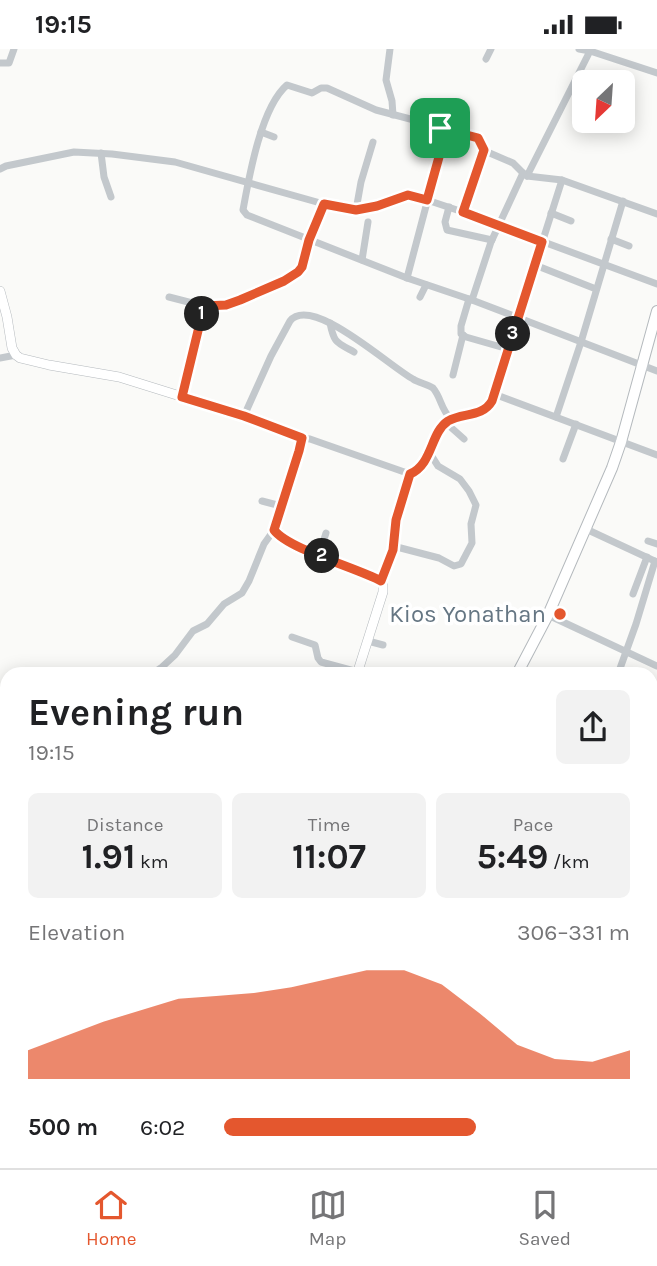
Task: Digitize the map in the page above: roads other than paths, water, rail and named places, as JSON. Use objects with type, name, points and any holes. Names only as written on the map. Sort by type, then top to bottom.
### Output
[{"type":"highway","points":[[521,667],[548,615],[612,468],[657,311]]},
{"type":"main road","points":[[0,292],[12,348],[16,355],[36,363],[107,374],[244,416],[302,438],[274,530],[286,541],[383,584],[383,592],[360,667]]},
{"type":"street","points":[[0,63],[9,64],[14,49]]},
{"type":"street","points":[[390,49],[386,80],[393,115]]},
{"type":"street","points":[[486,59],[491,49]]},
{"type":"street","points":[[579,49],[657,73]]},
{"type":"street","points":[[508,349],[463,335],[460,333],[461,326],[499,225],[590,51]]},
{"type":"street","points":[[657,214],[562,180],[525,175],[513,163],[484,150],[478,138],[376,110],[327,88],[312,93],[287,85],[271,109],[261,132],[244,213],[407,278],[657,371]]},
{"type":"street","points":[[407,278],[439,157],[440,128]]},
{"type":"street","points":[[261,132],[274,137]]},
{"type":"street","points":[[356,210],[373,142]]},
{"type":"street","points":[[463,212],[484,150]]},
{"type":"street","points":[[101,153],[104,177],[111,197]]},
{"type":"street","points":[[0,169],[64,154],[101,153],[175,162],[324,204],[356,210],[408,195],[463,212],[657,284]]},
{"type":"street","points":[[381,581],[393,546],[396,520],[410,474],[423,464],[440,429],[448,421],[486,409],[494,394],[562,180]]},
{"type":"street","points":[[556,417],[623,201]]},
{"type":"street","points":[[169,297],[204,306],[226,305],[291,277],[302,267],[309,240],[324,204]]},
{"type":"street","points":[[449,207],[445,222],[447,230],[492,240]]},
{"type":"street","points":[[551,213],[571,221]]},
{"type":"street","points":[[362,260],[368,222]]},
{"type":"street","points":[[611,239],[629,246]]},
{"type":"street","points":[[535,265],[596,289]]},
{"type":"street","points":[[420,297],[426,285]]},
{"type":"street","points":[[182,397],[204,306]]},
{"type":"street","points":[[244,416],[271,356],[293,317],[307,314],[330,323],[410,377],[436,390],[448,421],[464,439]]},
{"type":"street","points":[[330,323],[336,342],[354,352]]},
{"type":"street","points":[[453,375],[463,335]]},
{"type":"street","points":[[0,358],[16,355]]},
{"type":"street","points":[[494,394],[657,455]]},
{"type":"street","points":[[563,459],[576,425]]},
{"type":"street","points":[[302,438],[410,474]]},
{"type":"street","points":[[393,546],[439,558],[454,566],[461,564],[470,547],[471,524],[477,509],[475,499],[460,479],[438,466],[429,452]]},
{"type":"street","points":[[262,501],[281,506]]},
{"type":"street","points":[[586,529],[653,560]]},
{"type":"street","points":[[162,667],[193,631],[207,624],[223,604],[242,593],[264,544],[274,530]]},
{"type":"street","points":[[319,555],[326,533]]},
{"type":"street","points":[[648,541],[657,544]]},
{"type":"street","points":[[633,594],[653,560]]},
{"type":"street","points":[[621,667],[653,560]]},
{"type":"street","points":[[548,615],[657,666]]},
{"type":"street","points":[[292,636],[315,645],[321,662],[338,667]]},
{"type":"street","points":[[368,641],[383,645]]},
{"type":"place","name":"Kios Yonathan","points":[[560,614]]}]
